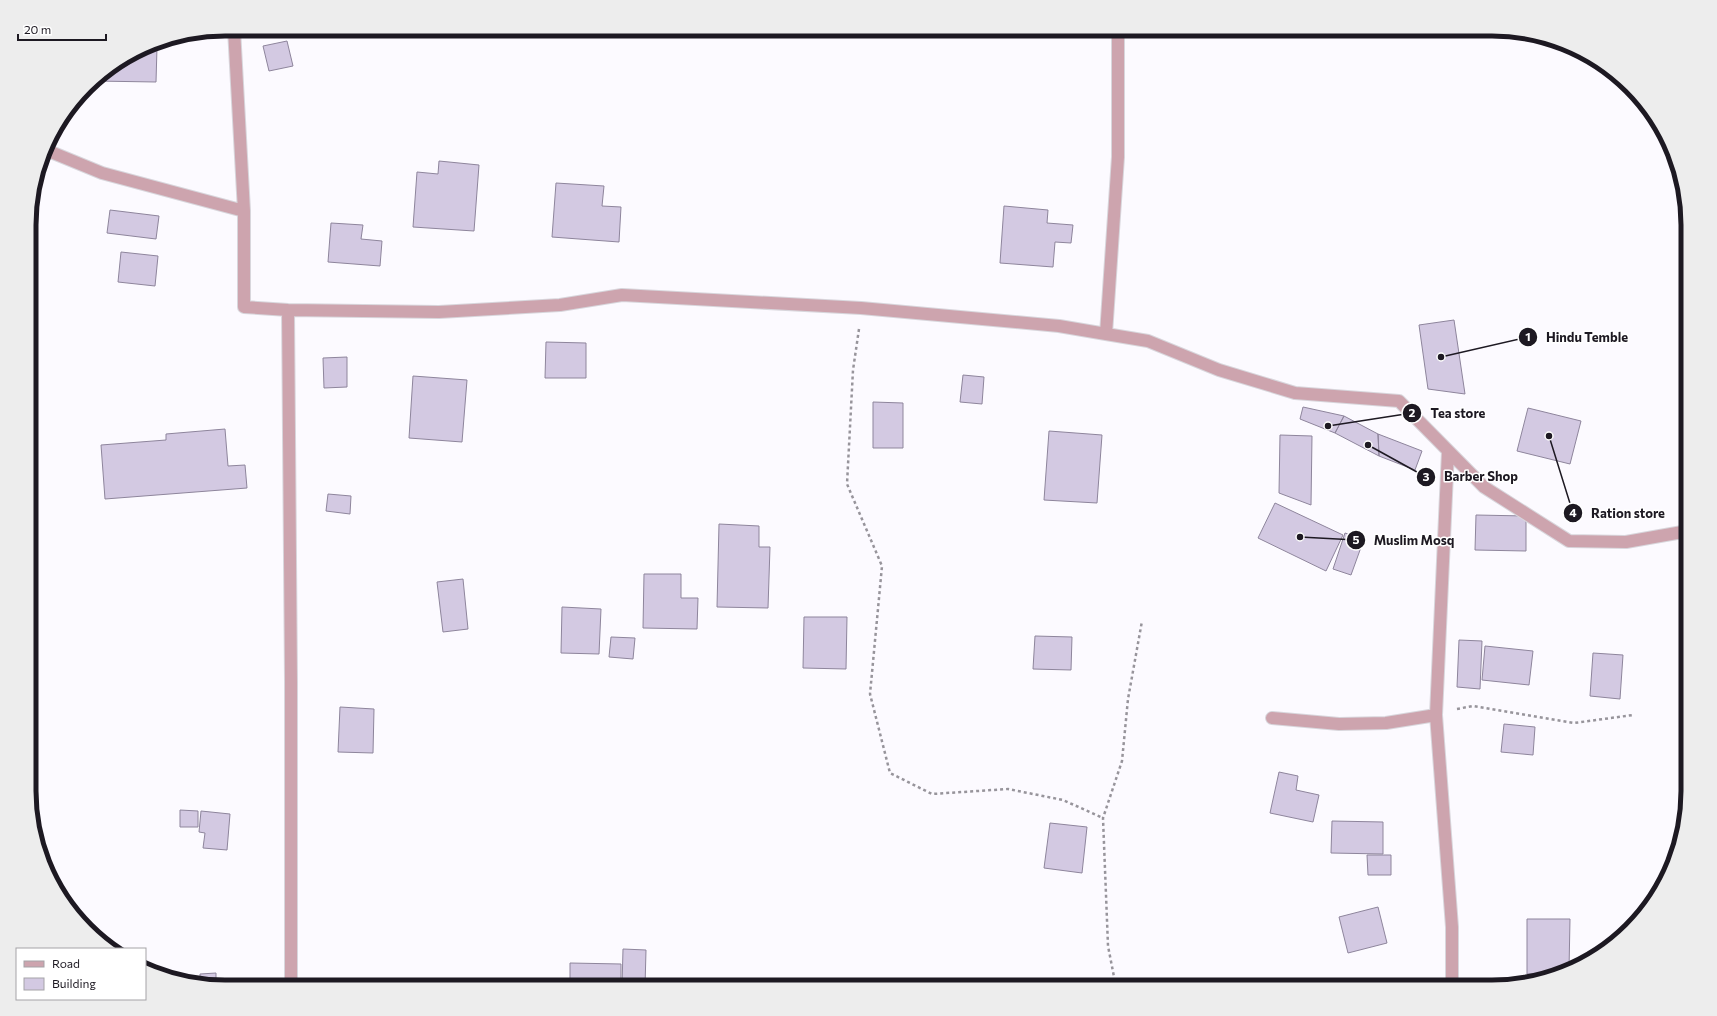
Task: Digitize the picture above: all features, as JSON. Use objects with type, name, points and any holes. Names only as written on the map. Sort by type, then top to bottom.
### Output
[{"type":"street","points":[[234,36],[244,211],[244,307],[288,310],[439,312],[560,305],[622,295],[861,308],[1059,326],[1148,341],[1219,370],[1295,393],[1399,401],[1484,487],[1569,542],[1626,542],[1681,532]]},
{"type":"street","points":[[1106,334],[1118,157],[1118,36]]},
{"type":"street","points":[[50,152],[102,173],[244,211]]},
{"type":"street","points":[[288,310],[292,682],[291,980]]},
{"type":"street","points":[[1448,451],[1436,715],[1452,927],[1452,980]]},
{"type":"street","points":[[1272,718],[1339,724],[1386,723],[1436,715]]},
{"type":"path","points":[[861,308],[853,370],[847,484],[882,566],[870,694],[890,773],[932,794],[1008,790],[1063,800],[1103,818]]},
{"type":"path","points":[[1115,980],[1108,946],[1103,818],[1122,761],[1128,700],[1142,621]]},
{"type":"path","points":[[1436,715],[1473,706],[1574,723],[1633,715]]},
{"type":"building","points":[[287,41],[293,66],[269,71],[263,46]]},
{"type":"building","points":[[157,49],[156,82],[102,81],[130,61]]},
{"type":"building","points":[[439,161],[479,165],[474,231],[413,227],[417,172],[438,174]]},
{"type":"building","points":[[556,183],[604,186],[602,206],[621,207],[619,242],[552,237]]},
{"type":"building","points":[[1004,206],[1048,210],[1047,223],[1073,225],[1071,243],[1055,242],[1053,267],[1000,263]]},
{"type":"building","points":[[110,210],[159,216],[156,239],[107,233]]},
{"type":"building","points":[[331,223],[363,225],[361,239],[382,241],[380,266],[328,262]]},
{"type":"building","points":[[121,252],[158,256],[155,286],[118,282]]},
{"type":"building","points":[[1454,320],[1465,394],[1428,389],[1419,325]]},
{"type":"building","points":[[546,342],[586,343],[586,378],[545,378]]},
{"type":"building","points":[[347,357],[347,387],[324,388],[323,358]]},
{"type":"building","points":[[963,375],[984,377],[982,404],[960,402]]},
{"type":"building","points":[[413,376],[467,380],[462,442],[409,438]]},
{"type":"building","points":[[873,402],[903,403],[903,448],[873,448]]},
{"type":"building","points":[[1303,407],[1344,416],[1335,433],[1300,419]]},
{"type":"building","points":[[1528,408],[1581,421],[1570,464],[1517,451]]},
{"type":"building","points":[[1344,416],[1378,434],[1379,456],[1335,433]]},
{"type":"building","points":[[225,429],[228,466],[245,465],[247,488],[105,499],[101,445],[166,440],[166,434]]},
{"type":"building","points":[[1049,431],[1102,435],[1097,503],[1044,500]]},
{"type":"building","points":[[1378,434],[1422,451],[1415,470],[1379,456]]},
{"type":"building","points":[[1280,435],[1312,436],[1311,505],[1279,493]]},
{"type":"building","points":[[328,494],[351,496],[350,514],[326,511]]},
{"type":"building","points":[[1275,503],[1343,535],[1326,571],[1258,538]]},
{"type":"building","points":[[1476,515],[1526,516],[1526,551],[1475,550]]},
{"type":"building","points":[[719,524],[759,526],[759,547],[770,547],[768,608],[717,607]]},
{"type":"building","points":[[1345,533],[1364,539],[1351,575],[1333,569]]},
{"type":"building","points":[[644,574],[681,574],[681,598],[698,598],[697,629],[643,628]]},
{"type":"building","points":[[463,579],[468,629],[443,632],[437,582]]},
{"type":"building","points":[[562,607],[601,609],[599,654],[561,653]]},
{"type":"building","points":[[804,617],[847,617],[846,669],[803,668]]},
{"type":"building","points":[[1035,636],[1072,637],[1071,670],[1033,669]]},
{"type":"building","points":[[611,637],[635,638],[633,659],[609,657]]},
{"type":"building","points":[[1459,640],[1482,641],[1480,689],[1457,687]]},
{"type":"building","points":[[1485,646],[1533,651],[1529,685],[1482,680]]},
{"type":"building","points":[[1593,653],[1623,655],[1620,699],[1590,696]]},
{"type":"building","points":[[340,707],[374,709],[373,753],[338,752]]},
{"type":"building","points":[[1504,724],[1535,727],[1533,755],[1501,752]]},
{"type":"building","points":[[1279,772],[1298,776],[1296,790],[1319,795],[1313,822],[1270,813]]},
{"type":"building","points":[[180,810],[198,811],[198,827],[180,827]]},
{"type":"building","points":[[201,811],[230,814],[227,850],[203,848],[205,833],[199,832]]},
{"type":"building","points":[[1332,821],[1383,822],[1383,854],[1331,853]]},
{"type":"building","points":[[1050,823],[1087,827],[1082,873],[1044,868]]},
{"type":"building","points":[[1367,855],[1391,855],[1391,875],[1368,875]]},
{"type":"building","points":[[1378,907],[1387,943],[1348,953],[1339,917]]},
{"type":"building","points":[[1527,919],[1570,919],[1569,964],[1541,974],[1527,974]]},
{"type":"building","points":[[623,949],[646,950],[645,980],[622,980]]},
{"type":"building","points":[[570,963],[621,964],[621,980],[570,980]]},
{"type":"building","points":[[216,973],[216,980],[200,978],[200,974]]},
{"type":"place","name":"Hindu Temble","points":[[1441,357]]},
{"type":"place","name":"Tea store","points":[[1328,426]]},
{"type":"place","name":"Ration store","points":[[1549,436]]},
{"type":"place","name":"Barber Shop","points":[[1368,445]]},
{"type":"place","name":"Muslim Mosq","points":[[1300,537]]}]
